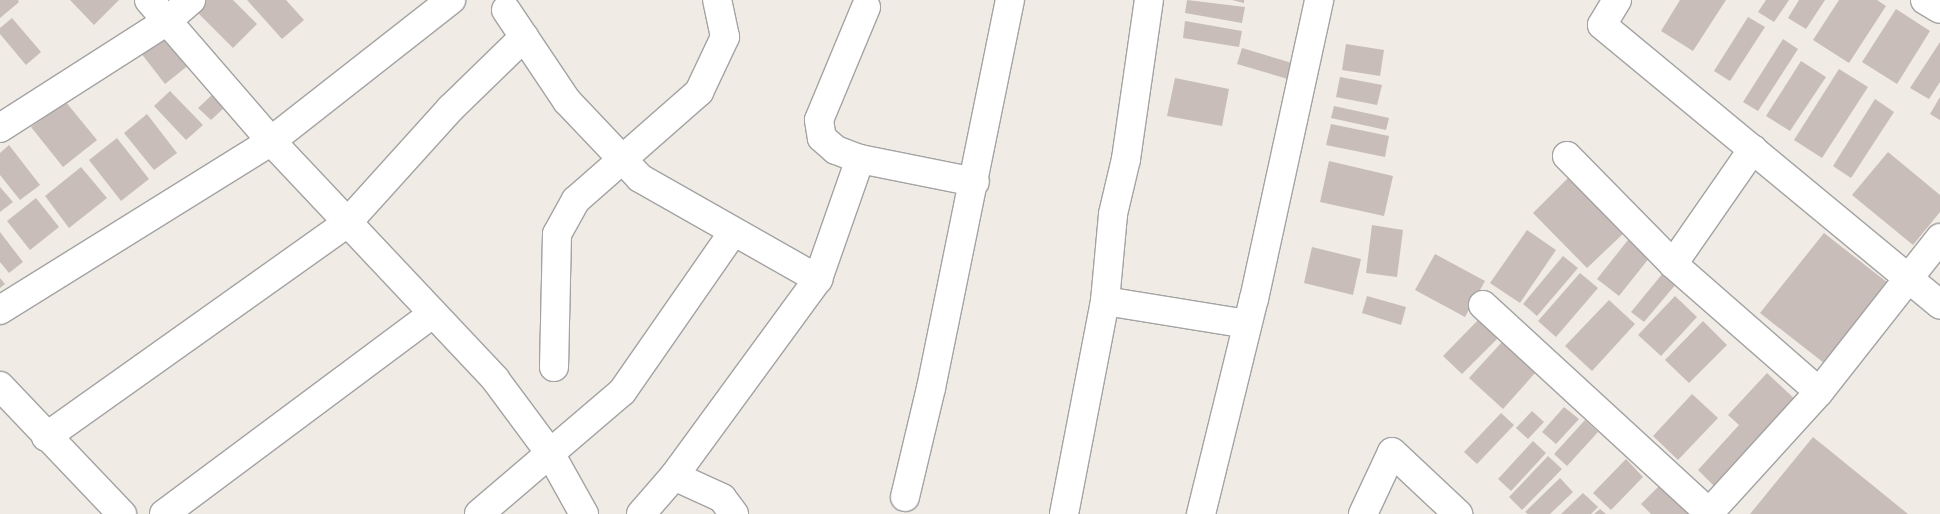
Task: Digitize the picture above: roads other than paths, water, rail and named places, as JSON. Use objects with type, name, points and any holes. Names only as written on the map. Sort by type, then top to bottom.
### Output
[{"type":"street","points":[[149,0],[271,141],[495,379],[550,453],[583,514]]},
{"type":"street","points":[[0,128],[167,21],[191,0]]},
{"type":"street","points":[[0,310],[271,141],[450,0]]},
{"type":"street","points":[[554,367],[557,234],[576,200],[699,92],[725,37],[717,0]]},
{"type":"street","points":[[905,496],[975,182],[1010,0]]},
{"type":"street","points":[[1064,514],[1104,301],[1113,214],[1126,159],[1149,0]]},
{"type":"street","points":[[1201,514],[1247,324],[1319,0]]},
{"type":"street","points":[[1617,0],[1602,25],[1909,276],[1940,304]]},
{"type":"street","points":[[1925,0],[1940,9]]},
{"type":"street","points":[[866,7],[819,120],[822,138],[836,150],[860,159],[975,182]]},
{"type":"street","points":[[506,10],[567,100],[640,178],[706,213],[734,232],[818,279]]},
{"type":"street","points":[[46,437],[347,223],[451,108],[524,37]]},
{"type":"street","points":[[1673,264],[1754,149]]},
{"type":"street","points":[[1567,156],[1673,264],[1819,392]]},
{"type":"street","points":[[642,514],[674,476],[818,279],[860,159]]},
{"type":"street","points":[[479,514],[622,392],[734,232]]},
{"type":"street","points":[[1483,305],[1709,514],[1819,392],[1940,238]]},
{"type":"street","points":[[1104,301],[1247,324]]},
{"type":"street","points":[[164,514],[432,314]]},
{"type":"street","points":[[4,397],[46,437],[108,511]]},
{"type":"street","points":[[1363,514],[1392,452],[1458,514]]},
{"type":"street","points":[[674,476],[722,498],[734,514]]}]
